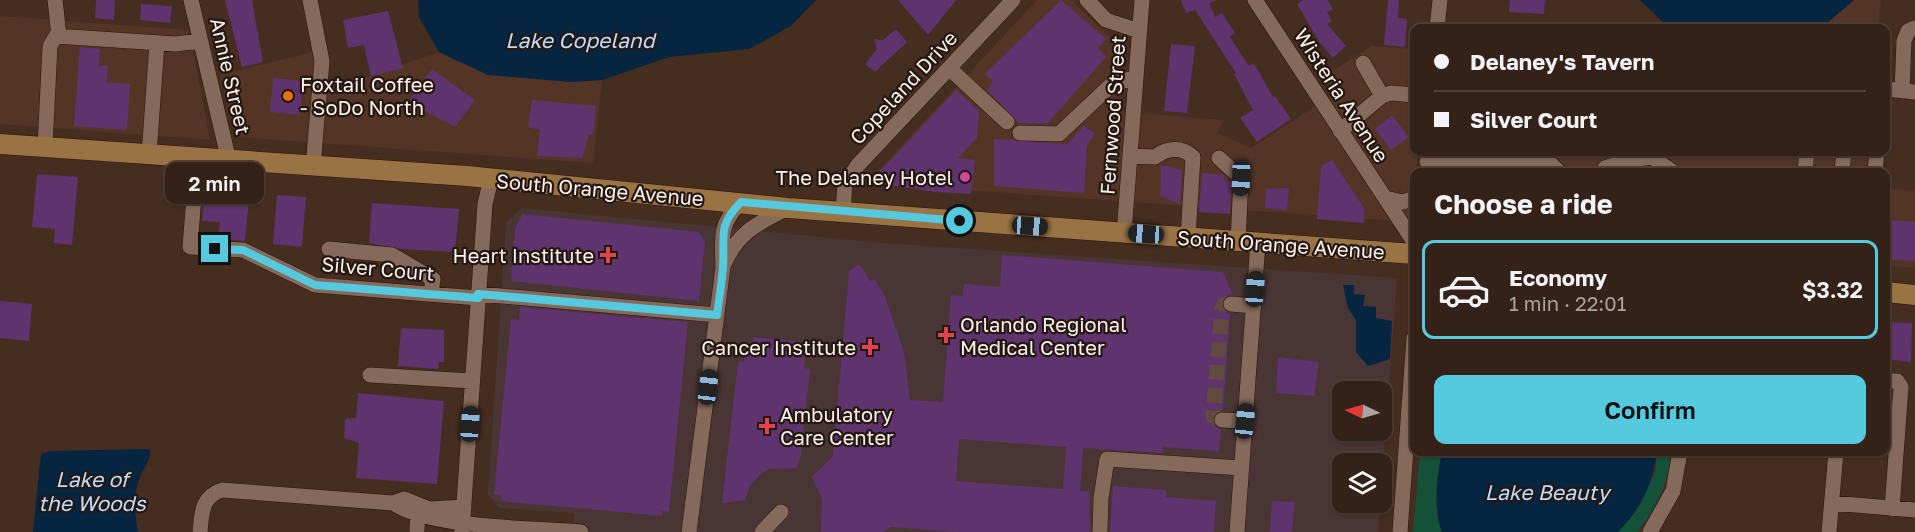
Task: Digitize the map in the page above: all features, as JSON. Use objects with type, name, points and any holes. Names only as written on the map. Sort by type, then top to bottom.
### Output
[{"type":"main road","name":"South Orange Avenue","points":[[0,144],[491,179],[788,208],[1410,254]]},
{"type":"main road","points":[[1890,292],[1915,295]]},
{"type":"street","points":[[45,147],[50,46],[58,36],[55,0]]},
{"type":"street","name":"Annie Street","points":[[191,0],[230,161]]},
{"type":"street","points":[[310,0],[322,61],[313,166]]},
{"type":"street","name":"Copeland Drive","points":[[843,212],[844,189],[852,174],[1013,0]]},
{"type":"street","points":[[1087,0],[1106,20],[1139,31]]},
{"type":"street","name":"Fernwood Street","points":[[1124,233],[1142,0]]},
{"type":"street","name":"Wisteria Avenue","points":[[1255,0],[1410,236]]},
{"type":"street","points":[[1437,24],[1440,0]]},
{"type":"street","points":[[1890,89],[1909,91],[1904,41],[1908,31],[1915,28]]},
{"type":"street","points":[[58,36],[157,43],[201,41]]},
{"type":"street","points":[[149,155],[157,43]]},
{"type":"street","points":[[1363,63],[1382,96]]},
{"type":"street","points":[[949,68],[1007,122]]},
{"type":"street","points":[[1020,133],[1059,134],[1111,84],[1136,77]]},
{"type":"street","points":[[1340,130],[1382,96],[1391,93],[1410,95]]},
{"type":"street","points":[[1130,156],[1155,157],[1162,151],[1170,149],[1184,150],[1193,157],[1188,237]]},
{"type":"street","points":[[1481,156],[1550,163],[1555,168]]},
{"type":"street","points":[[1612,168],[1645,156]]},
{"type":"street","points":[[1654,156],[1668,168]]},
{"type":"street","name":"Silver Court","points":[[197,158],[190,247],[243,250],[315,285],[521,298],[717,315]]},
{"type":"street","points":[[1219,158],[1241,178],[1238,241]]},
{"type":"street","points":[[1427,162],[1476,168]]},
{"type":"street","points":[[463,521],[485,204],[491,179]]},
{"type":"street","points":[[1385,198],[1403,202],[1410,199]]},
{"type":"street","points":[[689,532],[723,267],[722,231],[728,214],[741,202]]},
{"type":"street","points":[[723,267],[731,249],[744,233],[788,208]]},
{"type":"street","points":[[1237,532],[1258,242]]},
{"type":"street","points":[[329,249],[392,255],[433,279],[430,294]]},
{"type":"street","points":[[1231,304],[1254,306]]},
{"type":"street","points":[[370,375],[472,381]]},
{"type":"street","points":[[1890,381],[1897,381],[1902,387],[1892,508]]},
{"type":"street","points":[[1400,532],[1410,393]]},
{"type":"street","points":[[1222,420],[1245,421]]},
{"type":"street","points":[[1650,532],[1673,491],[1679,456]]},
{"type":"street","points":[[1829,532],[1836,456]]},
{"type":"street","points":[[1100,532],[1101,498],[1107,459],[1241,468]]},
{"type":"street","points":[[200,532],[205,501],[211,494],[222,490],[393,503],[404,499],[463,521]]},
{"type":"street","points":[[393,503],[417,521],[431,519],[463,521],[581,532]]},
{"type":"street","points":[[1832,503],[1915,510]]},
{"type":"street","points":[[762,532],[781,512]]},
{"type":"shaded area","points":[[1037,0],[1071,0],[1120,47],[1116,111],[1224,120],[1218,133],[1251,148],[1334,94],[1324,77],[1371,46],[1410,49],[1410,156],[1418,156],[1417,168],[1410,168],[1410,222],[867,183]]},
{"type":"shaded area","points":[[1854,0],[1881,0],[1878,24],[1826,24]]},
{"type":"shaded area","points":[[0,16],[189,30],[210,140],[0,124]]},
{"type":"shaded area","points":[[313,52],[327,91],[439,52],[458,62],[530,78],[571,82],[602,80],[593,163],[236,137],[220,75]]},
{"type":"shaded area","points":[[1441,156],[1868,156],[1867,168],[1439,168]]},
{"type":"shaded area","points":[[1890,188],[1915,191],[1915,268],[1890,266]]},
{"type":"shaded area","name":"Orlando Regional Medical Center","points":[[522,208],[884,243],[1397,278],[1389,381],[1332,381],[1332,441],[1385,441],[1384,453],[1332,453],[1332,513],[1379,513],[1378,532],[573,532],[574,513],[500,508],[488,495],[506,223]]},
{"type":"green space","points":[[1420,456],[1441,456],[1437,481],[1437,503],[1442,532],[1413,532]]},
{"type":"green space","points":[[1657,456],[1671,456],[1668,474],[1650,514],[1637,532],[1618,532],[1655,473]]},
{"type":"water","name":"Lake Copeland","points":[[418,0],[816,0],[791,26],[749,49],[669,57],[602,80],[571,82],[488,75],[439,52],[419,17]]},
{"type":"water","points":[[1640,0],[1854,0],[1826,24],[1665,24]]},
{"type":"water","points":[[1343,285],[1354,285],[1354,294],[1365,295],[1363,306],[1376,307],[1376,318],[1392,321],[1390,359],[1368,366],[1356,352],[1356,320],[1348,308]]},
{"type":"water","name":"Lake of the Woods","points":[[150,449],[149,460],[136,489],[135,511],[138,532],[33,532],[41,454],[50,451]]},
{"type":"water","name":"Lake Beauty","points":[[1441,456],[1656,456],[1645,495],[1618,532],[1442,532],[1437,503],[1437,481]]},
{"type":"building","points":[[96,0],[115,0],[114,20],[95,18]]},
{"type":"building","points":[[225,0],[252,0],[263,62],[242,67]]},
{"type":"building","points":[[898,0],[956,0],[928,35]]},
{"type":"building","points":[[1061,0],[1106,39],[1098,48],[1106,57],[1047,124],[1019,123],[987,90],[993,81],[985,74]]},
{"type":"building","points":[[1181,0],[1217,0],[1209,3],[1215,17],[1222,13],[1235,33],[1230,37],[1249,66],[1254,63],[1273,97],[1275,96],[1291,119],[1257,142],[1240,118],[1253,110],[1234,74],[1236,73],[1195,10],[1186,13]]},
{"type":"building","points":[[1303,0],[1328,0],[1333,9],[1327,12],[1332,21],[1327,24],[1346,46],[1333,58],[1320,43],[1297,4]]},
{"type":"building","points":[[1388,0],[1399,0],[1398,18],[1407,19],[1405,47],[1384,45]]},
{"type":"building","points":[[1510,0],[1545,0],[1544,14],[1509,12]]},
{"type":"building","points":[[141,4],[172,6],[170,23],[140,20]]},
{"type":"building","points":[[388,11],[403,68],[371,76],[364,45],[348,48],[343,20]]},
{"type":"building","points":[[896,29],[907,42],[875,72],[865,64],[877,49],[874,39],[883,40]]},
{"type":"building","points":[[1171,44],[1195,46],[1187,113],[1164,111]]},
{"type":"building","points":[[80,47],[100,49],[99,66],[108,66],[107,82],[130,84],[127,130],[74,126]]},
{"type":"building","points":[[432,69],[475,100],[455,127],[408,102]]},
{"type":"building","points":[[273,78],[303,81],[300,115],[270,112]]},
{"type":"building","points":[[956,90],[979,111],[977,138],[958,158],[975,160],[971,194],[935,192],[870,182]]},
{"type":"building","points":[[532,100],[596,106],[593,135],[589,134],[582,158],[537,156],[540,130],[528,127]]},
{"type":"building","points":[[1392,115],[1409,137],[1391,150],[1375,129]]},
{"type":"building","points":[[1083,126],[1095,133],[1087,146],[1084,193],[994,186],[994,139],[1068,144]]},
{"type":"building","points":[[1332,160],[1364,208],[1364,223],[1317,219],[1321,166]]},
{"type":"building","points":[[1161,165],[1182,170],[1180,204],[1160,196]]},
{"type":"building","points":[[1202,173],[1223,175],[1225,181],[1231,182],[1230,214],[1199,212]]},
{"type":"building","points":[[37,174],[78,177],[72,245],[54,243],[55,229],[32,227]]},
{"type":"building","points":[[205,185],[250,189],[245,241],[218,239],[220,222],[202,221]]},
{"type":"building","points":[[1289,188],[1287,210],[1265,208],[1266,189]]},
{"type":"building","points":[[277,195],[306,197],[302,247],[273,244]]},
{"type":"building","points":[[372,203],[459,209],[455,252],[400,249],[369,243]]},
{"type":"building","name":"Heart Institute","points":[[522,214],[699,232],[705,241],[699,301],[511,281],[515,229]]},
{"type":"building","points":[[1890,220],[1915,222],[1915,261],[1890,259]]},
{"type":"building","points":[[1002,255],[1223,272],[1232,293],[1223,298],[1221,304],[1225,312],[1230,314],[1223,410],[1217,412],[1212,419],[1214,425],[1221,430],[1219,451],[1163,447],[1162,453],[1083,448],[1080,491],[1089,491],[1090,532],[955,532],[891,527],[883,532],[821,532],[822,499],[812,477],[833,456],[849,271],[859,264],[871,281],[875,279],[885,297],[904,352],[910,400],[943,402],[951,295],[963,296],[964,284],[1000,287]],"holes":[[[959,439],[1066,447],[1063,489],[956,481]]]},
{"type":"building","points":[[0,301],[32,304],[29,341],[0,338]]},
{"type":"building","points":[[520,307],[688,322],[669,512],[662,511],[662,516],[501,501],[501,495],[494,495],[511,319],[519,320]]},
{"type":"building","points":[[1890,322],[1912,323],[1911,362],[1890,359]]},
{"type":"building","points":[[401,328],[444,330],[444,362],[439,362],[438,369],[398,366]]},
{"type":"building","name":"Ambulatory Care Center","points":[[753,337],[801,342],[800,349],[806,349],[804,368],[810,369],[801,455],[797,468],[769,469],[762,473],[750,486],[745,500],[722,503],[738,361],[744,362],[746,343],[752,344]]},
{"type":"building","points":[[1278,357],[1319,362],[1314,396],[1276,393]]},
{"type":"building","points":[[358,393],[444,401],[437,484],[356,478],[359,443],[344,438],[345,419],[356,418]]},
{"type":"building","points":[[1113,486],[1166,490],[1166,497],[1216,501],[1214,532],[1110,532]]},
{"type":"building","points":[[1272,501],[1295,502],[1292,532],[1270,532]]},
{"type":"tunnel","points":[[1222,420],[1213,416],[1222,308],[1225,304],[1231,304]]},
{"type":"place","name":"Foxtail Coffee - SoDo North","points":[[288,96]]},
{"type":"place","name":"The Delaney Hotel","points":[[965,177]]},
{"type":"place","name":"Heart Institute","points":[[608,255]]},
{"type":"place","name":"Orlando Regional Medical Center","points":[[946,335]]},
{"type":"place","name":"Cancer Institute","points":[[870,347]]},
{"type":"place","name":"Ambulatory Care Center","points":[[767,426]]},
{"type":"route","points":[[215,249],[243,250],[315,285],[478,298],[478,294],[717,315],[723,267],[722,231],[728,214],[741,202],[788,208],[960,221]]}]
